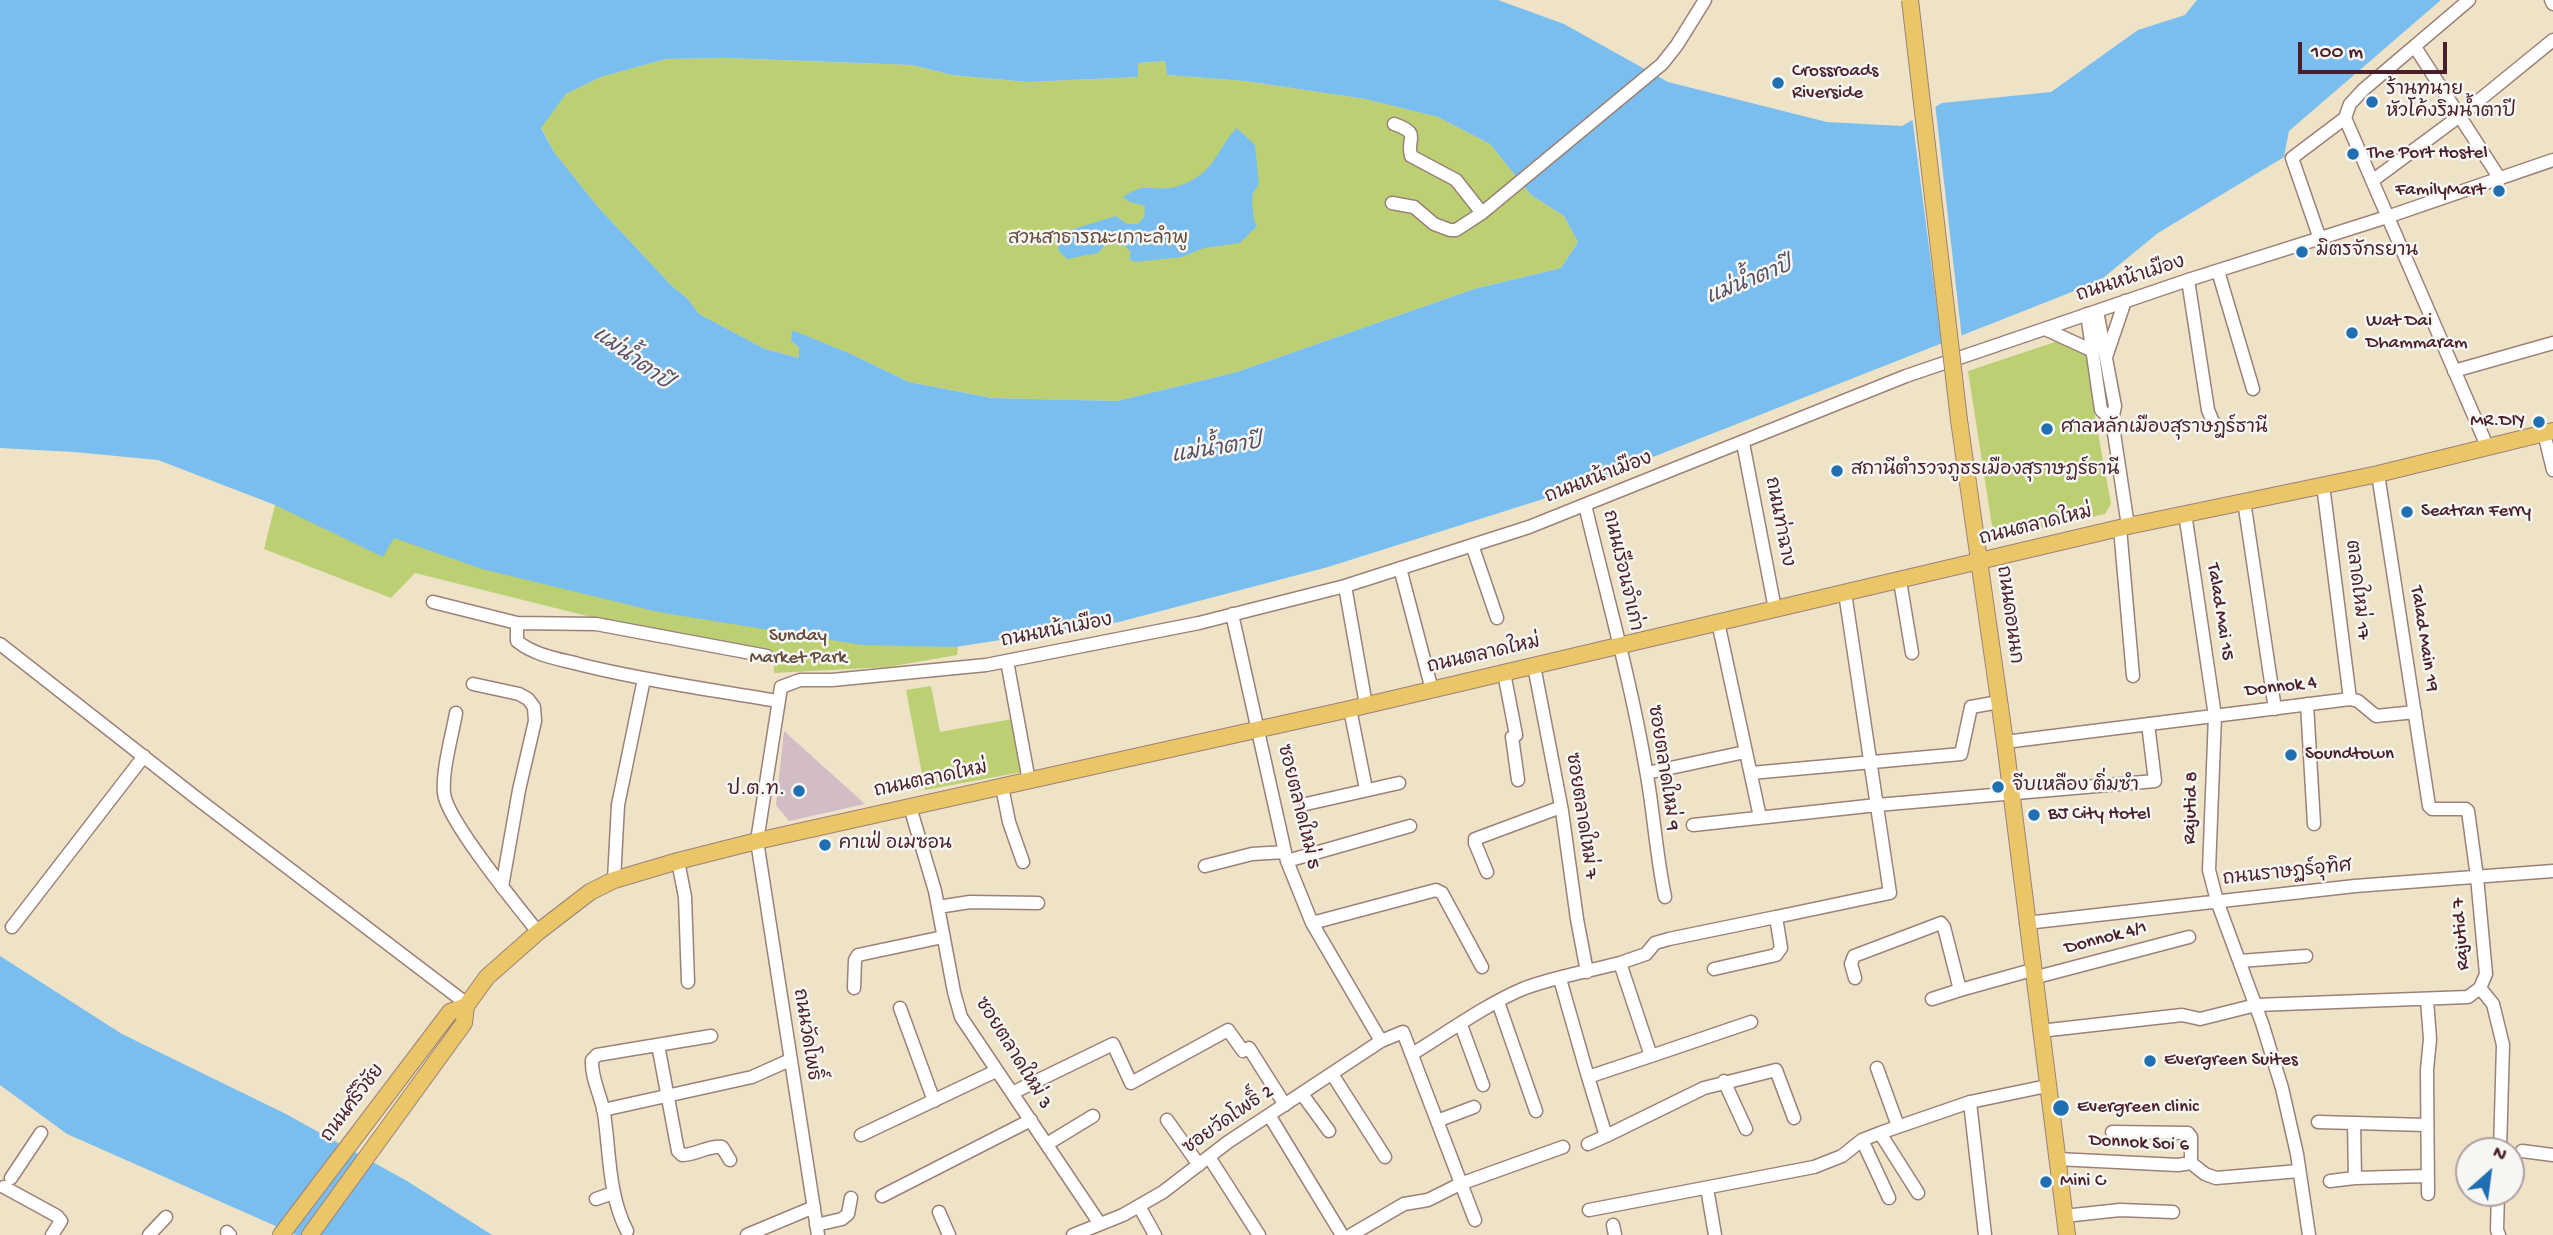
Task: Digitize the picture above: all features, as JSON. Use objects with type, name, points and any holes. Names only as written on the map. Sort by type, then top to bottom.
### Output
[{"type":"main road","name":"ถนนดอนนก","points":[[1910,0],[1959,420],[2000,702],[2032,974],[2067,1235]]},
{"type":"main road","name":"ถนนตลาดใหม่","points":[[466,1005],[488,977],[538,932],[590,892],[614,880],[678,861],[1433,690],[2185,513],[2378,474],[2549,432]]},
{"type":"main road","name":"ถนนศรีวิชัย","points":[[281,1235],[450,1012],[466,1005],[464,1023],[310,1235]]},
{"type":"street","points":[[1392,203],[1414,208],[1434,224],[1456,230],[1534,172],[1662,64],[1705,0]]},
{"type":"street","points":[[2320,239],[2292,158],[2345,118],[2350,104],[2362,90],[2469,0]]},
{"type":"street","points":[[2372,181],[2461,115],[2553,40]]},
{"type":"street","points":[[2415,47],[2500,178]]},
{"type":"street","points":[[2345,118],[2487,446]]},
{"type":"street","points":[[1394,124],[1406,128],[1411,134],[1411,156],[1456,180],[1482,213]]},
{"type":"street","name":"ถนนหน้าเมือง","points":[[778,701],[781,687],[800,680],[832,680],[1007,661],[1231,614],[1345,586],[1529,527],[1906,376],[2553,160]]},
{"type":"street","points":[[2218,271],[2253,389]]},
{"type":"street","points":[[2188,280],[2208,410],[2213,422],[2221,428]]},
{"type":"street","points":[[2106,357],[2125,301]]},
{"type":"street","points":[[2092,313],[2093,351],[2101,410],[2112,420]]},
{"type":"street","points":[[2092,313],[2106,357],[2115,406],[2112,420],[2124,527],[2133,676]]},
{"type":"street","points":[[2045,329],[2093,351]]},
{"type":"street","points":[[2454,371],[2553,343]]},
{"type":"street","points":[[2549,432],[2553,470]]},
{"type":"street","name":"ถนนท่าฉาง","points":[[1743,443],[1775,609]]},
{"type":"street","name":"Talad Main 19","points":[[2378,474],[2432,809]]},
{"type":"street","name":"ตลาดใหม่ 17","points":[[2323,485],[2350,699]]},
{"type":"street","points":[[2244,501],[2275,709]]},
{"type":"street","name":"ถนนเรือนจำเก่า","points":[[1586,505],[1619,646]]},
{"type":"street","name":"Talad Mai 15","points":[[2185,513],[2215,716]]},
{"type":"street","points":[[1472,545],[1497,618]]},
{"type":"street","points":[[1400,568],[1433,690]]},
{"type":"street","points":[[1900,581],[1912,653]]},
{"type":"street","points":[[1345,586],[1366,789]]},
{"type":"street","points":[[1475,1220],[1412,1054],[1525,988],[1646,954],[1655,943],[1890,893],[1845,593]]},
{"type":"street","points":[[433,602],[517,623],[605,625],[767,656]]},
{"type":"street","name":"ซอยตลาดใหม่ 5","points":[[1231,614],[1286,857],[1312,923],[1381,1041]]},
{"type":"street","points":[[1718,622],[1760,817]]},
{"type":"street","points":[[517,623],[517,641],[527,650],[644,679],[778,701],[757,841]]},
{"type":"street","points":[[0,644],[466,1005]]},
{"type":"street","name":"ซอยตลาดใหม่ 9","points":[[1619,646],[1647,773],[1656,854],[1665,897]]},
{"type":"street","points":[[1007,661],[1029,781]]},
{"type":"street","name":"ซอยตลาดใหม่ 7","points":[[1534,666],[1561,807],[1587,972]]},
{"type":"street","points":[[1504,673],[1516,735],[1512,737],[1518,780]]},
{"type":"street","points":[[614,880],[618,805],[644,679]]},
{"type":"street","points":[[473,684],[519,694],[528,699],[534,707],[536,721],[519,790],[502,887]]},
{"type":"street","points":[[2350,699],[2358,701],[2376,716],[2415,712]]},
{"type":"street","name":"Donnok 4","points":[[2005,742],[2350,699]]},
{"type":"street","points":[[1751,773],[1961,754],[1971,707],[2000,702]]},
{"type":"street","points":[[2306,704],[2314,824]]},
{"type":"street","points":[[456,713],[444,793],[449,810],[502,887],[538,932]]},
{"type":"street","name":"Rajutid 8","points":[[2215,716],[2209,870],[2217,901],[2256,1005],[2282,1088],[2300,1171],[2309,1235]]},
{"type":"street","points":[[1693,825],[1877,805],[2155,781],[2148,724]]},
{"type":"street","points":[[1647,773],[1745,752]]},
{"type":"street","points":[[12,927],[144,757]]},
{"type":"street","points":[[1306,804],[1399,783]]},
{"type":"street","points":[[1002,786],[1009,822],[1023,862]]},
{"type":"street","name":"ซอยตลาดใหม่ 3","points":[[910,807],[937,907],[961,1017],[1100,1224]]},
{"type":"street","points":[[1487,872],[1475,839],[1561,807]]},
{"type":"street","name":"Rajutid 7","points":[[2432,809],[2468,811],[2486,975],[2480,988]]},
{"type":"street","points":[[1205,866],[1252,854],[1286,857],[1410,826]]},
{"type":"street","name":"ถนนวัดโพธิ์","points":[[757,841],[817,1230]]},
{"type":"street","points":[[678,861],[685,897],[688,982]]},
{"type":"street","name":"ถนนราษฏร์อุทิศ","points":[[2026,923],[2355,886],[2553,871]]},
{"type":"street","points":[[1312,923],[1436,890],[1442,893],[1482,967]]},
{"type":"street","points":[[937,907],[970,902],[1038,903]]},
{"type":"street","points":[[1714,969],[1776,955],[1781,948],[1776,917]]},
{"type":"street","points":[[1855,978],[1851,964],[1854,956],[1941,923],[1960,990]]},
{"type":"street","points":[[854,988],[855,960],[858,955],[943,937]]},
{"type":"street","name":"Donnok 4/1","points":[[1933,999],[1960,990],[2189,937]]},
{"type":"street","points":[[2239,961],[2306,956]]},
{"type":"street","points":[[1620,963],[1651,1056]]},
{"type":"street","points":[[1560,979],[1606,1136]]},
{"type":"street","points":[[2040,1031],[2182,1015],[2200,1019],[2256,1005],[2468,997],[2480,988],[2493,1004],[2503,1045],[2500,1137]]},
{"type":"street","points":[[2427,1000],[2430,1039],[2426,1125],[2428,1194]]},
{"type":"street","points":[[1499,1002],[1536,1111]]},
{"type":"street","points":[[900,1008],[934,1101]]},
{"type":"street","points":[[1588,1077],[1751,1023]]},
{"type":"street","points":[[1461,1025],[1483,1085]]},
{"type":"street","points":[[1012,1093],[1113,1044],[1131,1083],[1228,1030],[1243,1051],[1249,1048],[1285,1105]]},
{"type":"street","name":"ซอยวัดโพธิ์ 2","points":[[1073,1235],[1139,1206],[1163,1192],[1269,1115],[1381,1041],[1403,1031],[1412,1054]]},
{"type":"street","points":[[627,1231],[618,1214],[613,1193],[603,1110],[592,1070],[592,1060],[597,1055],[711,1036]]},
{"type":"street","points":[[658,1045],[678,1151],[682,1155],[690,1155],[717,1145],[722,1146],[730,1160]]},
{"type":"street","points":[[603,1110],[752,1077],[790,1060]]},
{"type":"street","points":[[1877,1068],[1898,1126]]},
{"type":"street","points":[[1588,1144],[1704,1088],[1776,1070],[1794,1118]]},
{"type":"street","points":[[861,1135],[996,1071]]},
{"type":"street","points":[[1332,1074],[1385,1157]]},
{"type":"street","points":[[1724,1082],[1746,1129]]},
{"type":"street","points":[[1589,1210],[1814,1167],[1842,1156],[1862,1140],[1898,1126],[1970,1102],[2047,1086]]},
{"type":"street","points":[[1303,1094],[1329,1131]]},
{"type":"street","points":[[1970,1102],[1985,1235]]},
{"type":"street","points":[[1437,1121],[1474,1107]]},
{"type":"street","points":[[1269,1115],[1342,1235]]},
{"type":"street","points":[[1047,1144],[1093,1116]]},
{"type":"street","points":[[882,1196],[1031,1120]]},
{"type":"street","points":[[1167,1120],[1204,1161],[1259,1235]]},
{"type":"street","points":[[2318,1122],[2426,1125]]},
{"type":"street","points":[[2354,1123],[2355,1178]]},
{"type":"street","points":[[2112,1132],[2188,1133],[2191,1137],[2191,1163]]},
{"type":"street","points":[[41,1133],[4,1182],[57,1216],[61,1221],[52,1235]]},
{"type":"street","points":[[1880,1133],[1918,1193]]},
{"type":"street","points":[[1862,1140],[1889,1198]]},
{"type":"street","points":[[1351,1235],[1404,1204],[1428,1200],[1460,1184],[1563,1147]]},
{"type":"street","points":[[2525,1151],[2553,1155]]},
{"type":"street","name":"Donnok Soi 6","points":[[2057,1159],[2178,1165],[2191,1163],[2205,1174],[2216,1178],[2300,1171]]},
{"type":"street","points":[[2330,1181],[2427,1176]]},
{"type":"street","points":[[1707,1188],[1715,1235]]},
{"type":"street","points":[[596,1199],[613,1193]]},
{"type":"street","points":[[817,1230],[848,1214],[850,1198]]},
{"type":"street","points":[[1139,1206],[1155,1235]]},
{"type":"street","points":[[747,1235],[814,1207]]},
{"type":"street","points":[[2498,1207],[2499,1235]]},
{"type":"street","points":[[2064,1216],[2120,1210],[2173,1212]]},
{"type":"street","points":[[939,1212],[949,1235]]},
{"type":"street","points":[[149,1235],[166,1217]]},
{"type":"shaded area","points":[[784,731],[865,804],[789,821],[776,805]]},
{"type":"green space","name":"สวนสาธารณะเกาะลำพู","points":[[727,58],[912,65],[952,75],[1027,82],[1138,77],[1138,63],[1165,61],[1167,75],[1245,81],[1365,99],[1438,117],[1490,144],[1531,195],[1564,216],[1578,242],[1561,268],[1474,289],[1237,372],[1117,401],[993,398],[909,382],[851,354],[792,331],[799,347],[799,358],[765,349],[699,314],[688,299],[672,286],[598,207],[554,152],[541,127],[566,94],[601,77],[666,59]]},
{"type":"green space","points":[[2061,340],[2087,352],[2094,411],[2111,504],[2105,514],[2006,536],[1996,532],[1992,526],[1968,371]]},
{"type":"green space","name":"Sunday Market Park","points":[[275,505],[959,639],[957,655],[888,667],[774,673],[774,655],[623,625],[415,573],[391,598],[264,549]]},
{"type":"green space","points":[[931,686],[940,732],[1012,719],[1022,772],[925,790],[906,690]]},
{"type":"water","name":"แม่น้ำตาปี","points":[[0,0],[1498,0],[1564,24],[1668,82],[1827,122],[1902,126],[1942,103],[2051,92],[2138,30],[2185,15],[2197,0],[2441,0],[2289,131],[2284,157],[2158,233],[2103,278],[2082,288],[1559,494],[1328,567],[1119,622],[955,647],[862,645],[658,612],[482,569],[394,538],[383,557],[275,505],[158,460],[0,448]],"holes":[[[727,58],[912,65],[952,75],[1027,82],[1138,77],[1138,63],[1165,61],[1167,75],[1245,81],[1365,99],[1438,117],[1490,144],[1531,195],[1564,216],[1578,242],[1561,268],[1474,289],[1237,372],[1117,401],[992,398],[909,382],[792,330],[791,341],[799,347],[799,358],[765,349],[699,314],[688,299],[672,286],[598,207],[554,152],[541,128],[566,94],[601,77],[666,59]]]},
{"type":"water","points":[[1237,128],[1255,145],[1259,184],[1253,193],[1252,202],[1257,226],[1240,243],[1204,248],[1182,257],[1135,262],[1129,259],[1131,252],[1125,246],[1114,244],[1105,245],[1098,253],[1067,259],[1058,250],[1060,239],[1070,230],[1116,216],[1127,224],[1138,224],[1144,217],[1145,206],[1123,197],[1141,189],[1174,187],[1193,179],[1211,165]]},
{"type":"water","points":[[0,956],[122,1034],[286,1114],[407,1181],[492,1235],[296,1235],[67,1134],[0,1085]]},
{"type":"pier","points":[[1935,103],[1962,339],[1942,347],[1912,116]]},
{"type":"place","name":"Crossroads Riverside","points":[[1778,83]]},
{"type":"place","name":"ร้านทนาย หัวโค้งริมน้ำตาปี","points":[[2372,102]]},
{"type":"place","name":"The Port Hostel","points":[[2353,154]]},
{"type":"place","name":"FamilyMart","points":[[2499,191]]},
{"type":"place","name":"มิตรจักรยาน","points":[[2302,252]]},
{"type":"place","name":"Wat Dai Dhammaram","points":[[2352,333]]},
{"type":"place","name":"MR.DIY","points":[[2539,422]]},
{"type":"place","name":"ศาลหลักเมืองสุราษฎร์ธานี","points":[[2047,429]]},
{"type":"place","name":"สถานีตำรวจภูธรเมืองสุราษฏร์ธานี","points":[[1837,471]]},
{"type":"place","name":"Seatran Ferry","points":[[2407,512]]},
{"type":"place","name":"Soundtown","points":[[2291,755]]},
{"type":"place","name":"จีบเหลือง ติ่มซำ","points":[[1998,787]]},
{"type":"place","name":"ป.ต.ท.","points":[[799,791]]},
{"type":"place","name":"BJ City Hotel","points":[[2034,815]]},
{"type":"place","name":"คาเฟ่ อเมซอน","points":[[825,845]]},
{"type":"place","name":"Evergreen Suites","points":[[2150,1061]]},
{"type":"place","name":"Evergreen clinic","points":[[2061,1108]]},
{"type":"place","name":"Mini C","points":[[2046,1182]]}]
